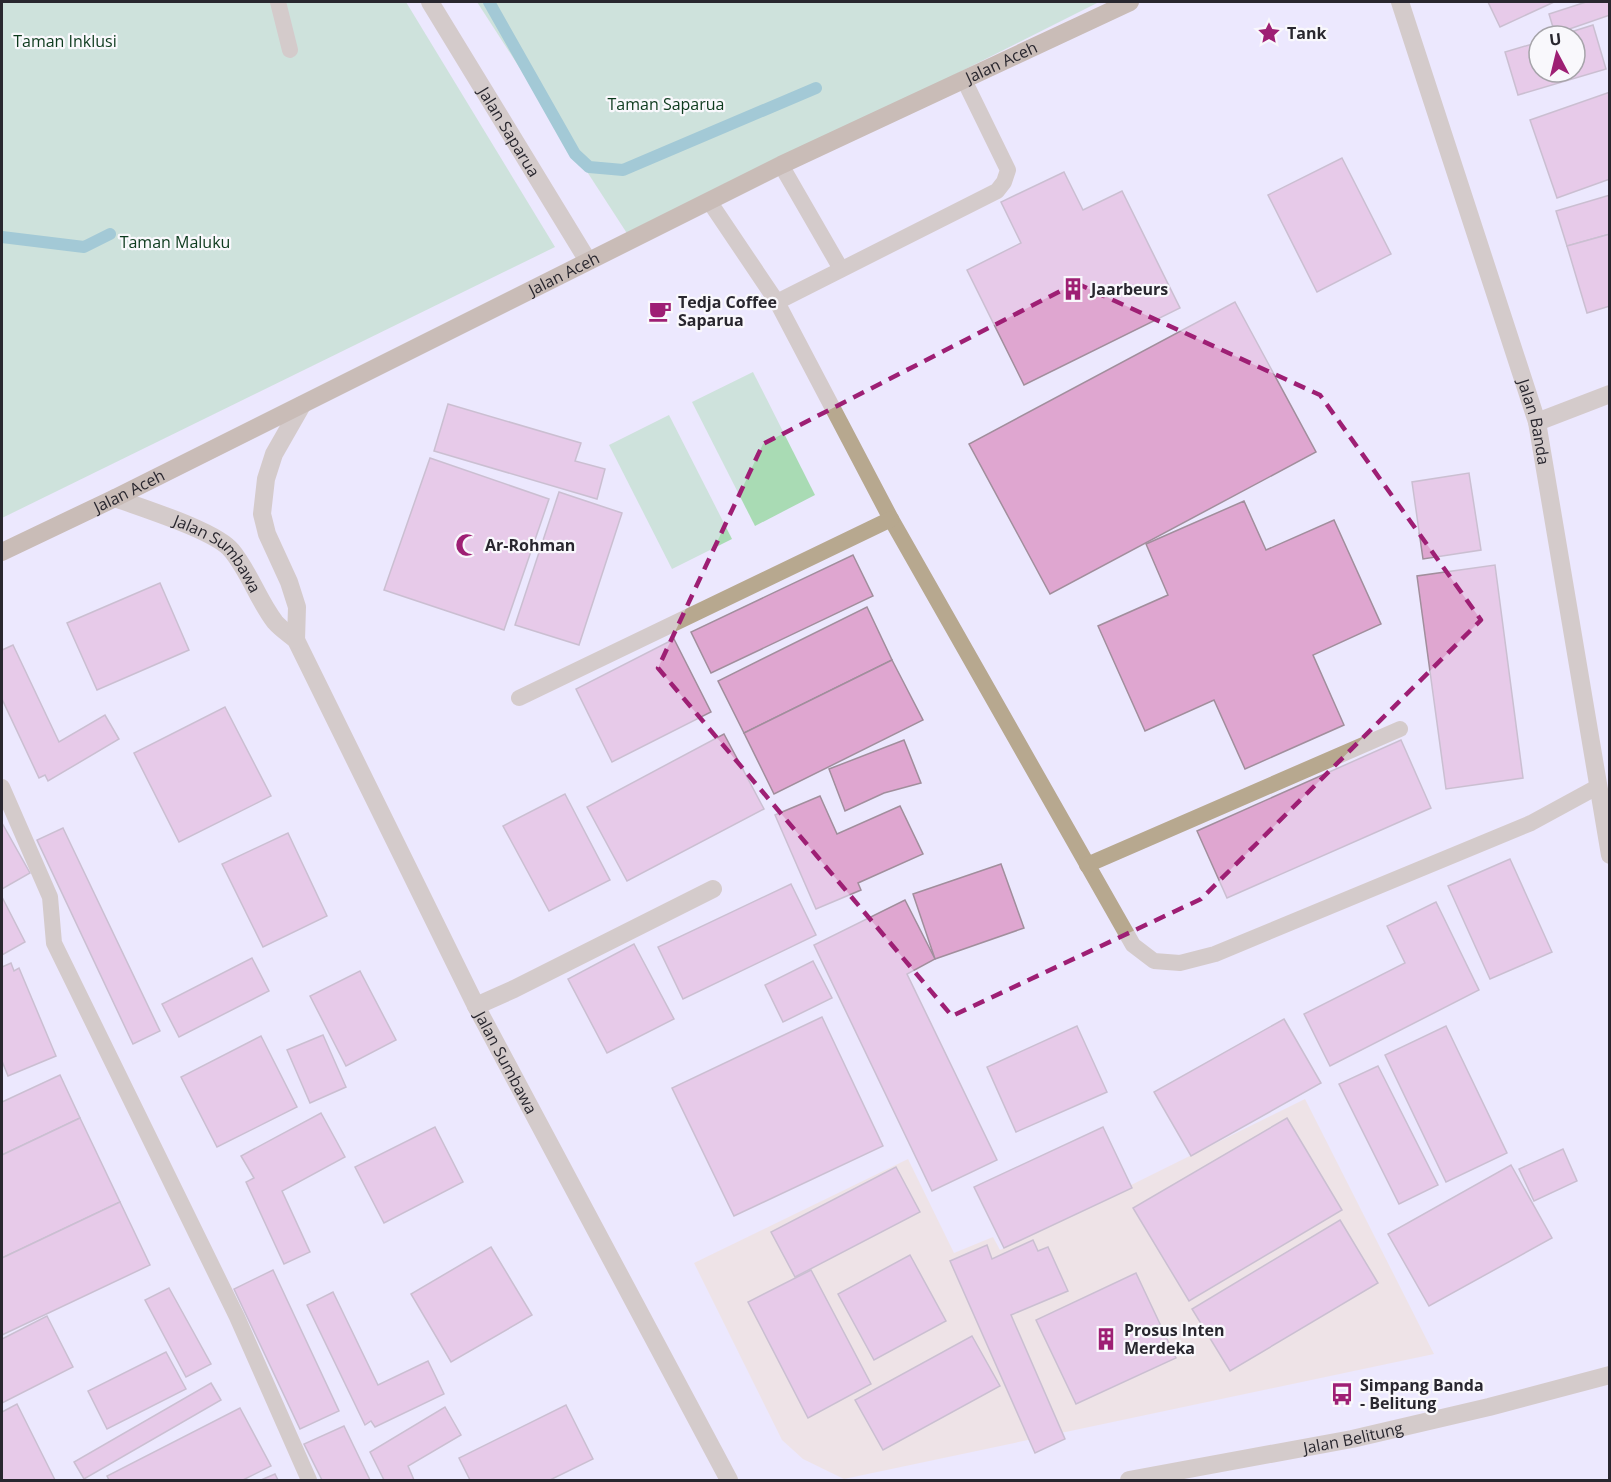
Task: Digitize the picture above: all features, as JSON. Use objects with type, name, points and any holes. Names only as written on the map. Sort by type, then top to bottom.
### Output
[{"type":"main road","name":"Jalan Aceh","points":[[2,552],[115,498],[781,165],[1130,2]]},
{"type":"street","name":"Jalan Saparua","points":[[430,2],[588,261]]},
{"type":"street","name":"Jalan Banda","points":[[1400,2],[1537,422],[1610,855]]},
{"type":"street","points":[[1537,422],[1610,394]]},
{"type":"street","name":"Jalan Sumbawa","points":[[296,640],[297,607],[289,582],[267,534],[262,514],[266,479],[274,454],[302,405]]},
{"type":"street","name":"Jalan Sumbawa","points":[[115,498],[215,538],[231,549],[250,576],[264,605],[277,624],[296,640],[476,1006],[729,1480]]},
{"type":"street","points":[[476,1006],[713,889]]},
{"type":"street","name":"Jalan Belitung","points":[[1129,1480],[1352,1439],[1489,1407],[1610,1375]]},
{"type":"lane","points":[[278,2],[290,50]]},
{"type":"lane","points":[[777,302],[997,191],[1004,182],[1008,170],[964,80]]},
{"type":"lane","points":[[781,165],[841,269]]},
{"type":"lane","points":[[710,201],[777,302],[891,519],[1133,945],[1154,961],[1180,963],[1215,954],[1531,823],[1599,786]]},
{"type":"lane","points":[[519,698],[891,519]]},
{"type":"lane","points":[[1087,865],[1400,729]]},
{"type":"lane","points":[[2,787],[50,897],[54,943],[237,1317],[309,1480]]},
{"type":"highlighted area","points":[[1076,283],[1320,395],[1481,620],[1201,899],[952,1016],[658,668],[763,444]]},
{"type":"shaded area","points":[[1305,1099],[1434,1354],[844,1479],[803,1459],[782,1440],[694,1263],[908,1159],[954,1253],[993,1237],[1000,1250]]},
{"type":"green space","name":"Taman Maluku","points":[[2,2],[406,2],[555,247],[2,518]]},
{"type":"green space","name":"Taman Saparua","points":[[477,2],[1099,2],[630,238]]},
{"type":"green space","points":[[753,372],[815,495],[755,526],[692,402]]},
{"type":"green space","points":[[669,415],[732,539],[672,569],[609,445]]},
{"type":"building","points":[[1488,2],[1554,2],[1500,27]]},
{"type":"building","points":[[1586,2],[1610,2],[1610,15],[1584,24],[1552,24],[1549,14]]},
{"type":"building","points":[[1593,25],[1606,69],[1587,75],[1587,27]]},
{"type":"building","points":[[1527,46],[1527,84],[1555,84],[1518,95],[1505,52]]},
{"type":"building","points":[[1610,92],[1610,179],[1557,198],[1530,120]]},
{"type":"building","points":[[1342,158],[1391,254],[1317,292],[1268,195]]},
{"type":"building","name":"Jaarbeurs","points":[[1064,172],[1083,210],[1122,191],[1180,308],[1024,385],[967,270],[1021,243],[1001,202]]},
{"type":"building","points":[[1610,195],[1610,234],[1567,246],[1556,211]]},
{"type":"building","points":[[1610,234],[1610,306],[1587,313],[1567,246]]},
{"type":"building","points":[[1235,302],[1316,452],[1050,594],[969,444]]},
{"type":"building","points":[[448,404],[581,443],[575,461],[605,469],[597,499],[434,451]]},
{"type":"building","name":"Ar-Rohman","points":[[430,458],[549,499],[504,630],[384,590]]},
{"type":"building","points":[[1469,473],[1481,550],[1423,559],[1412,482]]},
{"type":"building","points":[[559,492],[622,513],[579,645],[515,625]]},
{"type":"building","points":[[1244,501],[1266,550],[1334,520],[1381,624],[1313,655],[1344,725],[1245,769],[1214,700],[1145,731],[1098,626],[1168,595],[1146,544]]},
{"type":"building","points":[[853,555],[873,596],[711,673],[691,632]]},
{"type":"building","points":[[1495,565],[1523,778],[1446,789],[1417,576]]},
{"type":"building","points":[[160,583],[189,650],[97,690],[67,623]]},
{"type":"building","points":[[867,607],[892,660],[744,733],[718,681]]},
{"type":"building","points":[[674,639],[711,712],[612,762],[576,689]]},
{"type":"building","points":[[13,645],[59,742],[105,715],[119,739],[48,781],[45,775],[39,778],[2,699],[2,650]]},
{"type":"building","points":[[892,660],[923,720],[774,794],[744,733]]},
{"type":"building","points":[[225,707],[271,796],[179,842],[134,753]]},
{"type":"building","points":[[724,734],[764,809],[627,881],[587,807]]},
{"type":"building","points":[[904,740],[921,783],[884,793],[845,811],[829,769]]},
{"type":"building","points":[[1401,740],[1431,808],[1227,898],[1197,831]]},
{"type":"building","points":[[565,794],[610,880],[549,911],[503,826]]},
{"type":"building","points":[[820,796],[837,834],[900,806],[923,854],[858,883],[861,890],[816,909],[775,815]]},
{"type":"building","points":[[2,823],[30,873],[2,889]]},
{"type":"building","points":[[63,828],[160,1031],[133,1044],[37,840]]},
{"type":"building","points":[[288,833],[327,916],[263,947],[222,864]]},
{"type":"building","points":[[1510,859],[1552,952],[1490,979],[1448,886]]},
{"type":"building","points":[[1001,864],[1024,928],[935,959],[913,894]]},
{"type":"building","points":[[791,884],[816,935],[683,999],[658,947]]},
{"type":"building","points":[[2,897],[25,942],[2,955]]},
{"type":"building","points":[[905,900],[935,959],[907,974],[997,1160],[932,1191],[814,945]]},
{"type":"building","points":[[1436,902],[1479,990],[1330,1066],[1304,1014],[1405,963],[1387,926]]},
{"type":"building","points":[[634,944],[674,1019],[607,1053],[568,979]]},
{"type":"building","points":[[252,958],[269,991],[179,1037],[162,1004]]},
{"type":"building","points":[[813,961],[832,998],[783,1022],[765,985]]},
{"type":"building","points":[[11,963],[14,971],[19,968],[56,1056],[8,1076],[2,1061],[2,967]]},
{"type":"building","points":[[360,971],[396,1040],[346,1066],[310,996]]},
{"type":"building","points":[[822,1017],[883,1146],[734,1216],[672,1088]]},
{"type":"building","points":[[1284,1019],[1321,1083],[1191,1156],[1154,1092]]},
{"type":"building","points":[[1077,1026],[1107,1092],[1016,1132],[987,1067]]},
{"type":"building","points":[[1446,1026],[1507,1153],[1446,1182],[1385,1055]]},
{"type":"building","points":[[323,1035],[346,1087],[310,1103],[287,1050]]},
{"type":"building","points":[[261,1036],[297,1107],[217,1147],[181,1077]]},
{"type":"building","points":[[1378,1066],[1438,1185],[1399,1204],[1339,1084]]},
{"type":"building","points":[[60,1075],[80,1118],[2,1155],[2,1102]]},
{"type":"building","points":[[321,1113],[345,1157],[282,1191],[310,1252],[284,1264],[246,1182],[254,1178],[241,1156]]},
{"type":"building","points":[[80,1118],[120,1202],[2,1258],[2,1155]]},
{"type":"building","points":[[1287,1118],[1342,1210],[1189,1301],[1133,1208]]},
{"type":"building","points":[[435,1127],[463,1182],[384,1223],[355,1167]]},
{"type":"building","points":[[1103,1127],[1132,1188],[1004,1248],[974,1187]]},
{"type":"building","points":[[1563,1149],[1577,1181],[1534,1201],[1519,1169]]},
{"type":"building","points":[[1511,1165],[1552,1238],[1429,1306],[1388,1234]]},
{"type":"building","points":[[896,1167],[920,1212],[795,1277],[771,1232]]},
{"type":"building","points":[[120,1202],[150,1265],[2,1335],[2,1258]]},
{"type":"building","points":[[1340,1220],[1378,1283],[1230,1371],[1192,1309]]},
{"type":"building","points":[[1033,1240],[1038,1251],[1048,1247],[1068,1291],[1011,1315],[1065,1439],[1035,1453],[950,1261],[987,1245],[992,1259]]},
{"type":"building","points":[[491,1247],[532,1315],[451,1362],[411,1294]]},
{"type":"building","points":[[910,1255],[946,1321],[874,1360],[838,1294]]},
{"type":"building","points":[[273,1270],[339,1411],[300,1429],[234,1289]]},
{"type":"building","points":[[811,1270],[871,1384],[808,1418],[748,1302]]},
{"type":"building","name":"Prosus Inten Merdeka","points":[[1136,1273],[1176,1358],[1076,1404],[1036,1320]]},
{"type":"building","points":[[169,1288],[211,1364],[186,1377],[145,1300]]},
{"type":"building","points":[[333,1292],[378,1385],[428,1361],[444,1394],[375,1427],[371,1421],[365,1425],[307,1305]]},
{"type":"building","points":[[47,1316],[73,1367],[2,1403],[2,1339]]},
{"type":"building","points":[[972,1336],[1000,1386],[883,1450],[855,1400]]},
{"type":"building","points":[[166,1352],[186,1389],[107,1429],[88,1391]]},
{"type":"building","points":[[211,1383],[221,1400],[84,1479],[74,1462]]},
{"type":"building","points":[[17,1404],[55,1480],[2,1480],[2,1412]]},
{"type":"building","points":[[566,1405],[593,1459],[550,1480],[470,1480],[459,1458]]},
{"type":"building","points":[[445,1407],[461,1435],[408,1466],[414,1480],[384,1480],[370,1452]]},
{"type":"building","points":[[240,1408],[271,1466],[243,1480],[109,1480],[107,1476]]},
{"type":"building","points":[[344,1426],[370,1480],[322,1480],[304,1444]]},
{"type":"building","points":[[275,1474],[278,1480],[261,1480]]},
{"type":"waterway","points":[[489,2],[575,154],[589,167],[623,170],[816,88]]},
{"type":"waterway","points":[[2,237],[84,247],[110,234]]},
{"type":"place","name":"Tank","points":[[1269,33]]},
{"type":"place","name":"Jaarbeurs","points":[[1073,289]]},
{"type":"place","name":"Tedja Coffee Saparua","points":[[660,311]]},
{"type":"place","name":"Ar-Rohman","points":[[467,545]]},
{"type":"place","name":"Prosus Inten Merdeka","points":[[1106,1339]]},
{"type":"place","name":"Simpang Banda - Belitung","points":[[1342,1394]]},
{"type":"park label","name":"Taman Inklusi","points":[[65,41]]}]
